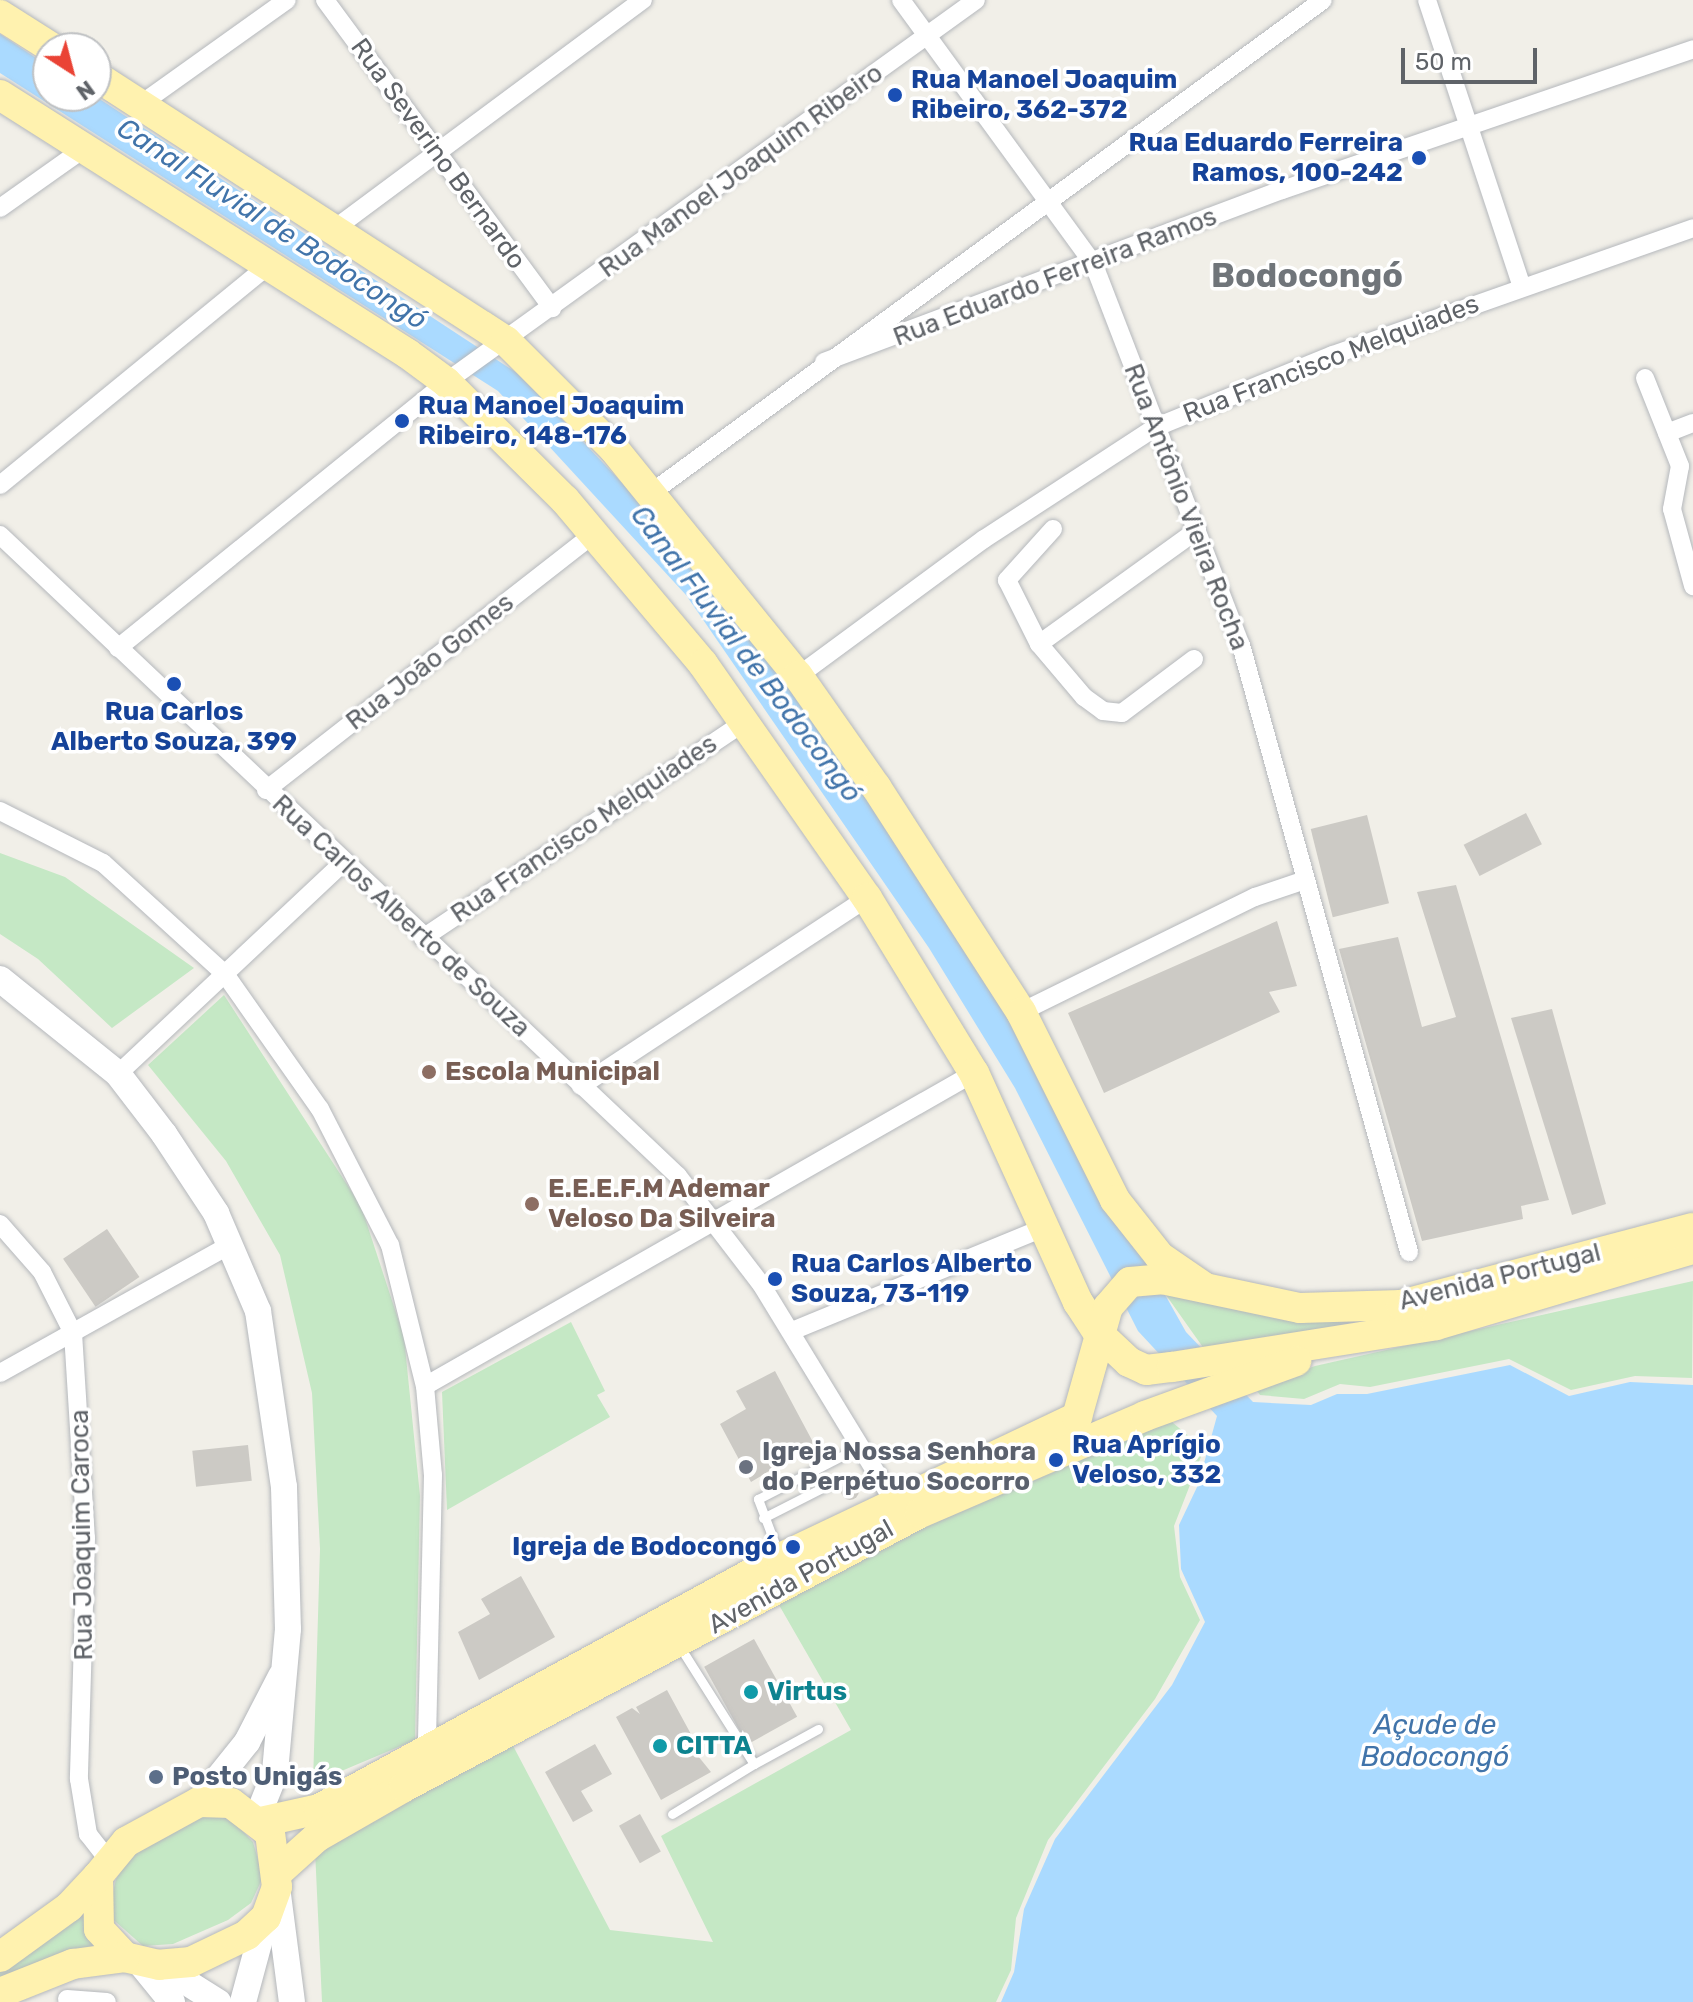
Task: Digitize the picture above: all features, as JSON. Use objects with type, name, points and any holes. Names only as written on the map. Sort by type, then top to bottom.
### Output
[{"type":"main road","points":[[0,15],[32,35]]},
{"type":"main road","points":[[112,86],[337,227],[501,344],[651,493],[798,676],[1021,1012],[1115,1200],[1160,1257],[1204,1287]]},
{"type":"main road","points":[[0,95],[451,379],[594,534],[746,721],[867,898],[974,1073],[1048,1226],[1078,1302],[1107,1331]]},
{"type":"main road","points":[[0,979],[118,1074],[164,1134],[230,1245],[258,1311],[273,1383],[284,1487],[288,1662],[275,1773],[259,1820]]},
{"type":"main road","name":"Avenida Portugal","points":[[277,1880],[330,1817],[394,1782],[679,1644],[899,1510],[1077,1417],[1107,1331],[1130,1282],[1162,1279],[1300,1308],[1401,1305],[1693,1228]]},
{"type":"main road","name":"Avenida Portugal","points":[[1107,1331],[1146,1370],[1232,1370],[1469,1317],[1693,1249]]},
{"type":"main road","name":"Avenida Portugal","points":[[394,1782],[427,1749],[780,1558],[1145,1416],[1232,1370]]},
{"type":"main road","points":[[0,1957],[69,1907],[104,1868],[149,1826],[199,1802],[247,1742],[288,1662]]},
{"type":"main road","points":[[199,1802],[231,1803],[259,1820],[277,1848],[277,1880],[292,2002]]},
{"type":"main road","name":"Avenida Portugal","points":[[259,1820],[330,1817]]},
{"type":"main road","points":[[104,1868],[99,1929],[142,1962],[218,2002]]},
{"type":"main road","points":[[243,2002],[277,1880]]},
{"type":"main road","points":[[0,1993],[73,1964],[142,1962],[221,1951],[266,1917]]},
{"type":"main road","points":[[142,1962],[172,2002]]},
{"type":"street","points":[[141,104],[287,0]]},
{"type":"street","name":"Rua Severino Bernardo","points":[[325,0],[552,308]]},
{"type":"street","points":[[337,227],[643,0]]},
{"type":"street","name":"Rua Antônio Vieira Rocha","points":[[901,0],[1094,265],[1154,428],[1241,645],[1409,1252]]},
{"type":"street","name":"Rua Manoel Joaquim Ribeiro","points":[[451,379],[976,0]]},
{"type":"street","points":[[651,493],[824,362],[1323,0]]},
{"type":"street","points":[[1427,0],[1522,287]]},
{"type":"street","name":"Rua Eduardo Ferreira Ramos","points":[[824,362],[1094,265],[1282,190],[1693,49]]},
{"type":"street","points":[[0,208],[86,147]]},
{"type":"street","name":"Rua Francisco Melquiades","points":[[798,676],[959,557],[1154,428],[1522,287],[1693,228]]},
{"type":"street","points":[[0,485],[270,264]]},
{"type":"street","points":[[1645,378],[1680,466],[1672,509],[1692,580]]},
{"type":"street","points":[[118,648],[451,379]]},
{"type":"street","points":[[1667,433],[1693,423]]},
{"type":"street","points":[[1053,529],[1007,580],[1039,644],[1084,697],[1113,715],[1132,707],[1194,659]]},
{"type":"street","points":[[1039,644],[1197,530]]},
{"type":"street","name":"Rua João Gomes","points":[[266,790],[594,534]]},
{"type":"street","name":"Rua Carlos Alberto de Souza","points":[[0,535],[581,1086],[717,1220],[864,1445],[899,1510]]},
{"type":"street","name":"Rua Francisco Melquiades","points":[[423,938],[746,721]]},
{"type":"street","points":[[0,811],[103,863],[225,974],[320,1109],[364,1189],[390,1245],[425,1386],[433,1475],[427,1749]]},
{"type":"street","points":[[118,1074],[344,862]]},
{"type":"street","points":[[1021,1012],[1255,897],[1305,880]]},
{"type":"street","points":[[581,1086],[867,898]]},
{"type":"street","points":[[425,1386],[974,1073]]},
{"type":"street","name":"Rua Joaquim Caroca","points":[[0,1224],[42,1272],[73,1333],[86,1538],[79,1779],[88,1834],[104,1868]]},
{"type":"street","points":[[792,1331],[1048,1226]]},
{"type":"street","points":[[0,1373],[230,1245]]},
{"type":"street","points":[[67,1999],[107,2002]]},
{"type":"lane","points":[[780,1558],[757,1506],[762,1496],[864,1445]]},
{"type":"lane","points":[[763,1518],[834,1482]]},
{"type":"lane","points":[[679,1644],[754,1764]]},
{"type":"lane","points":[[672,1814],[818,1729]]},
{"type":"green space","points":[[0,853],[65,877],[194,968],[112,1028],[38,959],[0,934]]},
{"type":"green space","points":[[224,995],[361,1206],[404,1337],[420,1496],[415,1740],[313,1783],[320,1549],[312,1393],[280,1255],[226,1161],[148,1065]]},
{"type":"green space","points":[[1693,1281],[1692,1378],[1635,1376],[1571,1390],[1509,1359],[1370,1387],[1340,1384],[1304,1399],[1260,1395],[1254,1387],[1315,1366]]},
{"type":"green space","points":[[1161,1288],[1228,1304],[1546,1289],[1207,1353]]},
{"type":"green space","points":[[571,1322],[605,1391],[597,1395],[610,1417],[447,1510],[442,1392]]},
{"type":"green space","points":[[1172,1422],[1204,1449],[1174,1526],[1180,1577],[1200,1620],[1155,1699],[1048,1840],[1016,1918],[1011,1970],[996,2002],[322,2002],[315,1850],[510,1740],[610,1930],[713,1942],[661,1836],[851,1730],[779,1605],[890,1538],[1108,1440]]},
{"type":"green space","points":[[199,1812],[231,1819],[253,1842],[263,1877],[251,1903],[228,1920],[173,1944],[143,1946],[108,1915],[116,1879],[141,1841]]},
{"type":"green space","points":[[92,1889],[112,1954],[0,1989],[0,1962]]},
{"type":"water","name":"Açude de Bodocongó","points":[[0,34],[32,55],[32,93],[0,73]]},
{"type":"water","name":"Açude de Bodocongó","points":[[112,107],[520,375],[710,576],[964,937],[1186,1332],[1253,1402],[1311,1405],[1337,1394],[1367,1394],[1510,1365],[1569,1396],[1630,1382],[1693,1385],[1693,2002],[1001,2002],[1014,1972],[1024,1909],[1055,1839],[1172,1685],[1205,1622],[1181,1569],[1179,1525],[1198,1485],[1217,1416],[1138,1331],[1015,1088],[929,948],[686,595],[498,391],[61,112],[112,112]]},
{"type":"building","points":[[1526,813],[1542,844],[1480,876],[1464,845]]},
{"type":"building","points":[[1367,815],[1389,903],[1333,917],[1311,829]]},
{"type":"building","points":[[1456,885],[1549,1200],[1521,1206],[1523,1219],[1422,1241],[1339,949],[1398,937],[1422,1027],[1456,1017],[1417,892]]},
{"type":"building","points":[[1277,921],[1297,986],[1269,992],[1280,1012],[1104,1093],[1068,1013]]},
{"type":"building","points":[[1552,1009],[1606,1204],[1572,1215],[1511,1018]]},
{"type":"building","points":[[107,1229],[139,1277],[95,1307],[63,1259]]},
{"type":"building","points":[[775,1371],[814,1444],[751,1482],[720,1424],[746,1409],[736,1391]]},
{"type":"building","points":[[248,1445],[252,1481],[196,1487],[192,1451]]},
{"type":"building","points":[[850,1482],[859,1491],[850,1500],[841,1491]]},
{"type":"building","points":[[521,1576],[555,1637],[479,1680],[458,1632],[490,1614],[481,1599]]},
{"type":"building","name":"Virtus","points":[[754,1639],[797,1717],[747,1744],[704,1667]]},
{"type":"building","name":"CITTA","points":[[667,1690],[692,1736],[685,1740],[711,1772],[661,1800],[616,1717],[632,1708],[640,1714],[636,1707]]},
{"type":"building","points":[[595,1744],[612,1774],[581,1791],[593,1811],[573,1822],[545,1772]]},
{"type":"building","points":[[640,1814],[661,1852],[640,1863],[619,1826]]},
{"type":"place","name":"Rua Manoel Joaquim Ribeiro, 362-372","points":[[895,95]]},
{"type":"place","name":"Rua Eduardo Ferreira Ramos, 100-242","points":[[1419,158]]},
{"type":"place","name":"Rua Manoel Joaquim Ribeiro, 148-176","points":[[402,421]]},
{"type":"place","name":"Rua Carlos Alberto Souza, 399","points":[[174,684]]},
{"type":"place","name":"Escola Municipal","points":[[429,1072]]},
{"type":"place","name":"E.E.E.F.M Ademar Veloso Da Silveira","points":[[532,1204]]},
{"type":"place","name":"Rua Carlos Alberto Souza, 73-119","points":[[775,1279]]},
{"type":"place","name":"Rua Aprígio Veloso, 332","points":[[1056,1460]]},
{"type":"place","name":"Igreja Nossa Senhora do Perpétuo Socorro","points":[[746,1467]]},
{"type":"place","name":"Igreja de Bodocongó","points":[[793,1547]]},
{"type":"place","name":"Virtus","points":[[751,1692]]},
{"type":"place","name":"CITTA","points":[[660,1746]]},
{"type":"place","name":"Posto Unigás","points":[[156,1777]]},
{"type":"district","name":"Bodocongó","points":[[1307,276]]},
{"type":"water label","name":"Canal Fluvial de Bodocongó","points":[[272,224]]},
{"type":"water label","name":"Canal Fluvial de Bodocongó","points":[[746,654]]}]
